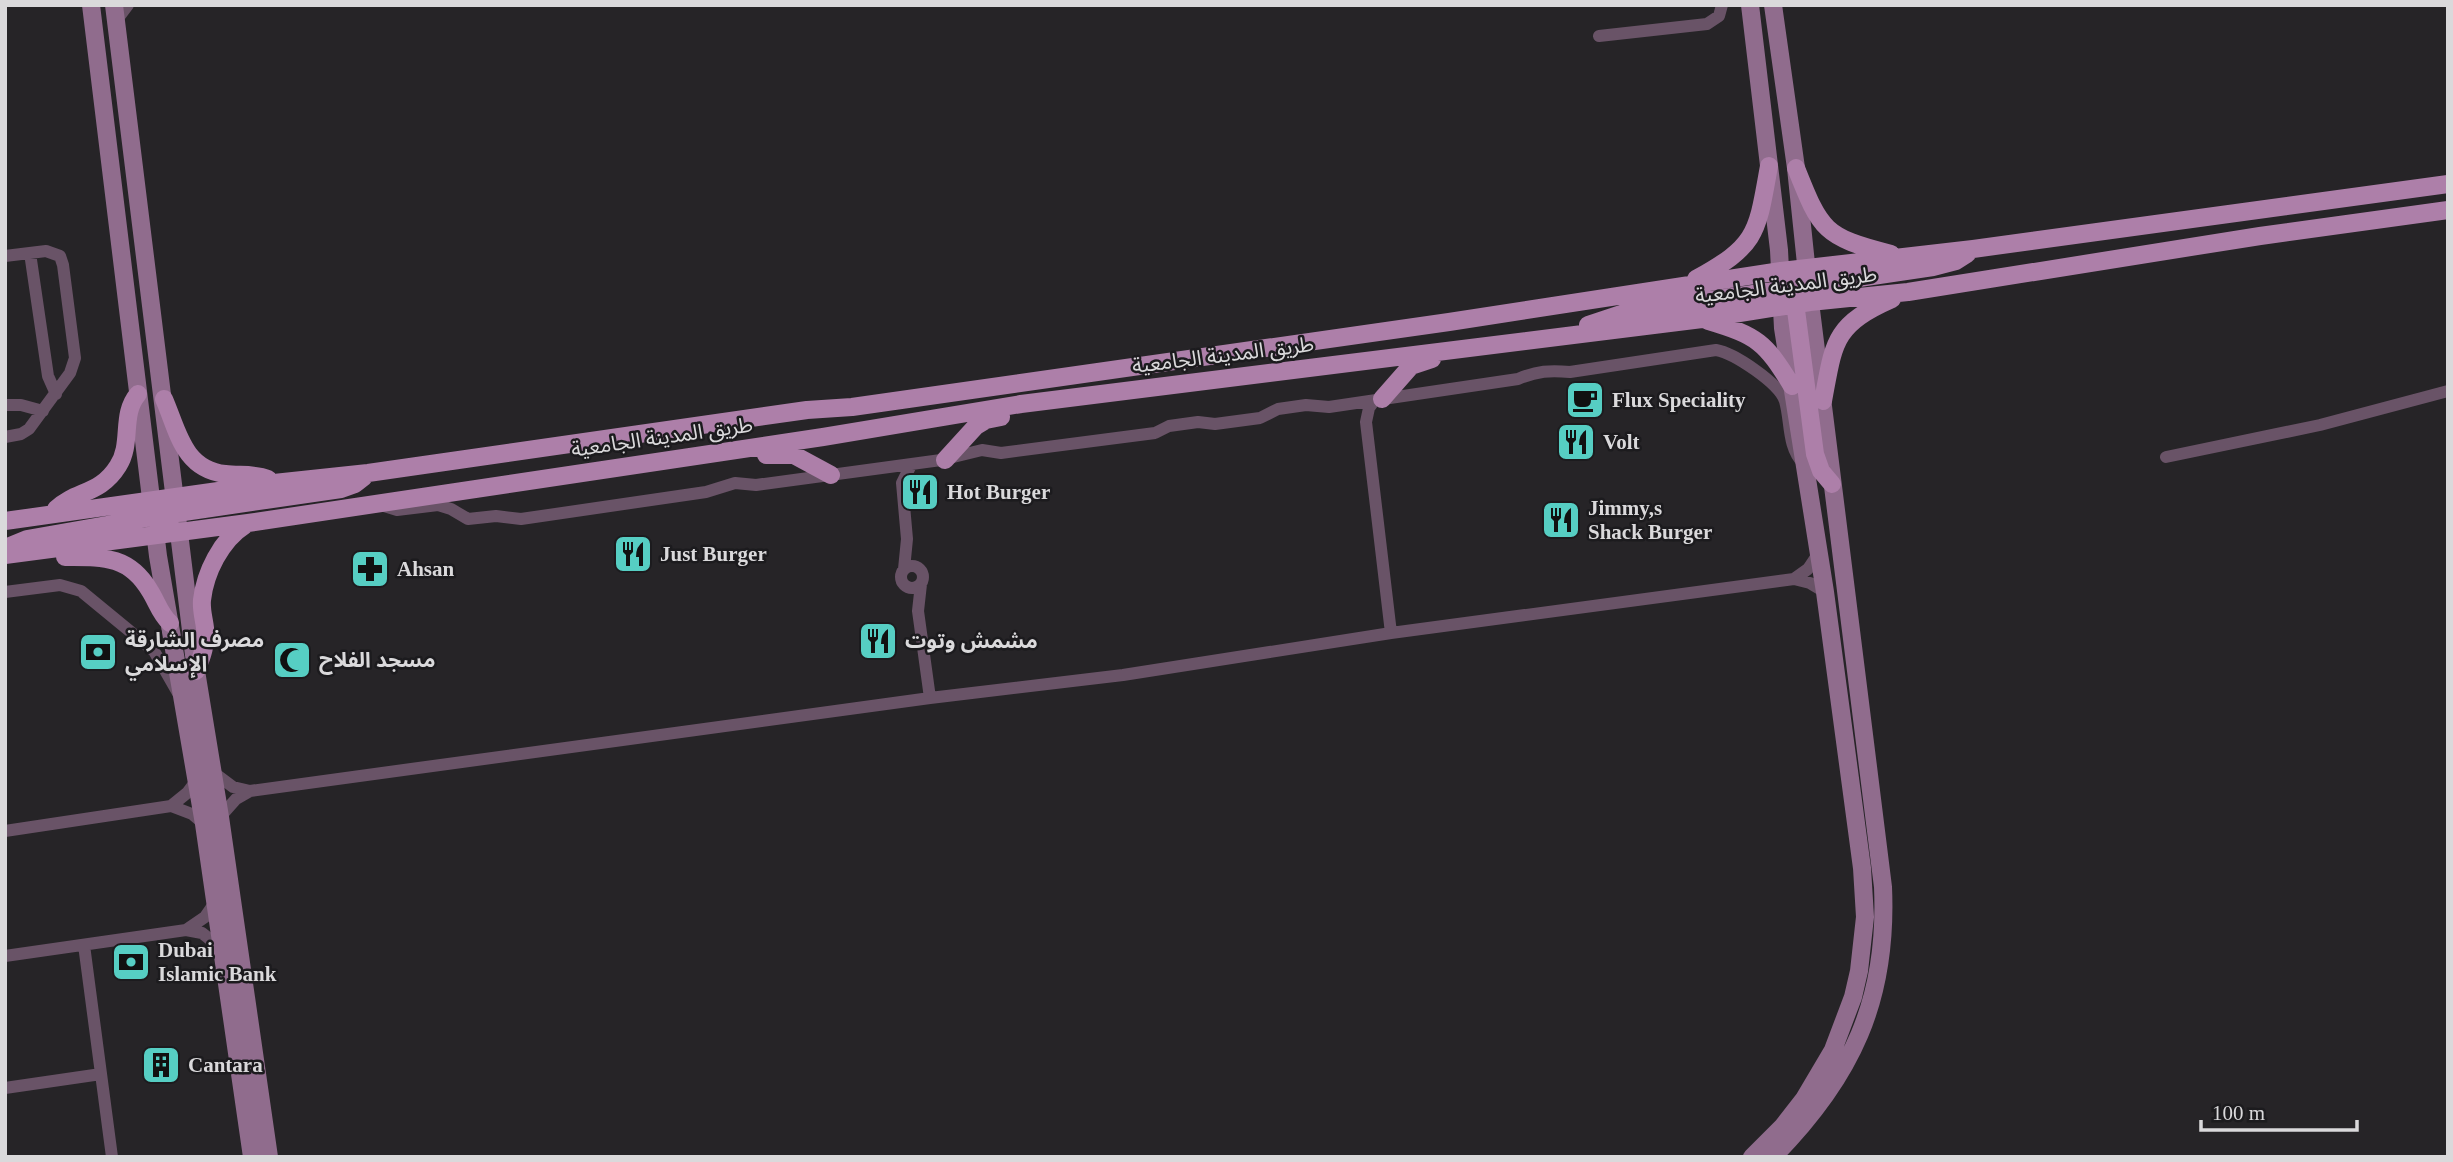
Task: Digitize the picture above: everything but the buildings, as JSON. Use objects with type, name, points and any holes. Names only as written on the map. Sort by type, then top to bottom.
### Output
[{"type":"main road","points":[[91,5],[153,518],[204,824],[252,1157]]},
{"type":"main road","points":[[1750,5],[1769,166],[1794,290],[1823,401],[1883,887],[1883,943],[1874,995],[1853,1050],[1817,1109],[1773,1157]]},
{"type":"main road","points":[[1752,1157],[1783,1126],[1804,1099],[1833,1050],[1853,997],[1865,917],[1862,868],[1825,592],[1791,386],[1796,168],[1773,5]]},
{"type":"main road","points":[[115,13],[196,671],[269,1157]]},
{"type":"main road","points":[[1685,286],[1731,259],[1749,241],[1758,221],[1769,166]]},
{"type":"main road","points":[[1796,168],[1815,213],[1833,234],[1855,245],[1901,256]]},
{"type":"main road","name":"طريق المدينة الجامعية","points":[[177,514],[248,523],[823,437],[1021,404],[1702,319],[1901,256],[1973,249],[2448,184]]},
{"type":"main road","name":"طريق المدينة الجامعية","points":[[5,555],[41,551],[153,518],[177,514],[274,483],[368,473],[807,410],[852,407],[1685,286],[1908,292],[2247,238],[2448,210]]},
{"type":"main road","points":[[1575,333],[1601,320],[1627,312],[1794,290],[1944,265],[1973,249]]},
{"type":"main road","points":[[1794,290],[1815,454],[1821,471],[1832,484]]},
{"type":"main road","points":[[1823,401],[1834,351],[1847,326],[1861,314],[1908,292]]},
{"type":"main road","points":[[1702,319],[1745,333],[1761,343],[1774,357],[1791,386]]},
{"type":"main road","points":[[1378,400],[1411,366],[1452,349]]},
{"type":"main road","points":[[54,513],[67,501],[95,489],[114,472],[126,450],[128,412],[138,394]]},
{"type":"main road","points":[[163,399],[182,445],[196,464],[213,472],[259,475],[274,483]]},
{"type":"main road","points":[[945,460],[980,422],[1004,416],[1021,404]]},
{"type":"main road","points":[[740,448],[760,455],[794,455],[831,475]]},
{"type":"main road","points":[[5,548],[27,539],[153,518],[167,519],[177,514],[341,489],[355,484],[368,473]]},
{"type":"main road","name":"طريق المدينة الجامعية","points":[[5,521],[54,513],[153,518]]},
{"type":"main road","points":[[196,671],[205,644],[202,608],[205,587],[222,547],[248,523]]},
{"type":"main road","points":[[41,551],[58,557],[98,557],[122,563],[142,578],[160,612],[170,623]]},
{"type":"street","points":[[115,13],[128,5]]},
{"type":"street","points":[[1599,36],[1707,24],[1716,19],[1722,5]]},
{"type":"street","points":[[5,256],[51,251],[60,256],[64,265],[75,358],[70,373],[56,394],[25,432],[5,437]]},
{"type":"street","points":[[30,253],[49,381],[56,394]]},
{"type":"street","points":[[377,503],[393,510],[438,505],[468,519],[501,516],[516,520],[706,492],[735,483],[755,485],[945,460],[982,450],[1006,453],[1155,433],[1169,426],[1198,422],[1211,425],[1260,418],[1278,409],[1306,405],[1324,408],[1518,379],[1531,373],[1549,370],[1570,372],[1716,350],[1734,355],[1781,394],[1794,451],[1803,463]]},
{"type":"street","points":[[2166,457],[2320,425],[2448,391]]},
{"type":"street","points":[[1378,400],[1367,413],[1366,429],[1391,633]]},
{"type":"street","points":[[1347,404],[1361,418],[1366,429]]},
{"type":"street","points":[[5,405],[21,405],[43,411]]},
{"type":"street","points":[[911,465],[903,478],[902,493],[910,567],[901,579],[918,611]]},
{"type":"street","points":[[883,469],[894,479],[902,493]]},
{"type":"street","points":[[1794,579],[1808,569],[1818,554]]},
{"type":"street","points":[[910,567],[924,576],[918,611],[930,698]]},
{"type":"street","points":[[213,772],[233,786],[250,790],[930,698],[1123,675],[1391,633],[1794,579],[1810,583],[1825,592]]},
{"type":"street","points":[[906,586],[914,588],[921,584]]},
{"type":"street","points":[[5,592],[60,585],[81,591],[154,651],[183,702]]},
{"type":"street","points":[[171,806],[187,793],[196,781]]},
{"type":"street","points":[[220,817],[236,799],[250,790]]},
{"type":"street","points":[[5,831],[171,806],[192,814],[204,824]]},
{"type":"street","points":[[186,930],[205,917],[214,904]]},
{"type":"street","points":[[5,956],[186,930],[209,937],[221,948]]},
{"type":"street","points":[[83,945],[112,1157]]},
{"type":"street","points":[[5,1088],[101,1074]]},
{"type":"place","name":"Flux Speciality","points":[[1585,400]]},
{"type":"place","name":"Volt","points":[[1576,442]]},
{"type":"place","name":"Hot Burger","points":[[920,492]]},
{"type":"place","name":"Jimmy,s Shack Burger","points":[[1561,520]]},
{"type":"place","name":"Just Burger","points":[[633,554]]},
{"type":"place","name":"Ahsan","points":[[370,569]]},
{"type":"place","name":"مشمش وتوت","points":[[878,641]]},
{"type":"place","name":"مصرف الشارقة الإسلامي","points":[[98,652]]},
{"type":"place","name":"مسجد الفلاح","points":[[292,660]]},
{"type":"place","name":"Dubai Islamic Bank","points":[[131,962]]},
{"type":"place","name":"Cantara","points":[[161,1065]]}]
